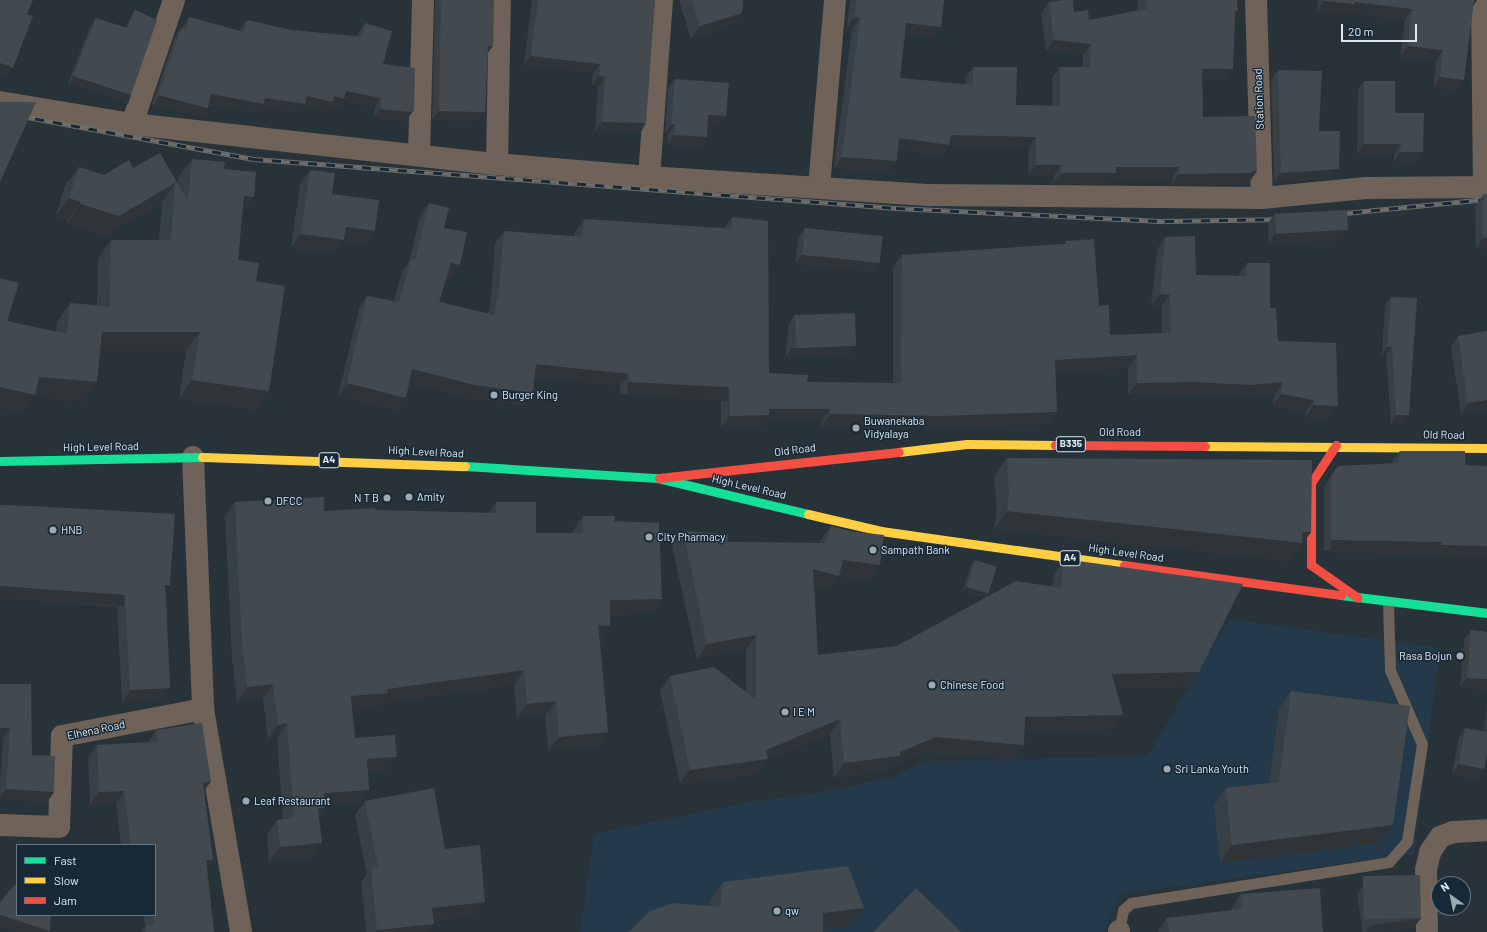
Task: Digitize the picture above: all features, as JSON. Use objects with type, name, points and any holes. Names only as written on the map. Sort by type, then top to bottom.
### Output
[{"type":"main road","name":"Old Road","points":[[658,478],[967,444],[1336,445],[1487,448]]},
{"type":"main road","points":[[1336,445],[1311,483],[1312,565],[1358,598]]},
{"type":"main road","name":"High Level Road","points":[[0,461],[193,457],[403,462],[658,478],[881,531],[1358,598],[1487,613]]},
{"type":"street","points":[[132,124],[174,0]]},
{"type":"street","points":[[419,155],[423,0]]},
{"type":"street","points":[[497,164],[500,0]]},
{"type":"street","points":[[650,177],[662,0]]},
{"type":"street","points":[[819,187],[836,0]]},
{"type":"street","name":"Station Road","points":[[1256,0],[1262,198]]},
{"type":"street","points":[[0,102],[132,124],[497,164],[650,177],[927,195],[1262,198],[1366,188],[1485,187],[1482,0]]},
{"type":"street","points":[[193,457],[203,709],[241,932]]},
{"type":"street","name":"Elhena Road","points":[[0,825],[59,827],[62,736],[203,709]]},
{"type":"street","points":[[1427,932],[1426,870],[1430,852],[1440,837],[1453,832],[1487,830]]},
{"type":"lane","points":[[1119,931],[1123,910],[1132,903],[1390,862],[1406,841],[1422,744],[1390,670],[1388,602]]},
{"type":"shaded area","name":"Sri Lanka Youth","points":[[1229,619],[1440,648],[1414,854],[1121,894],[1104,932],[580,932],[594,834],[748,802],[813,794],[893,777],[924,761],[1148,756]]},
{"type":"building","points":[[0,0],[33,0],[27,14],[33,16],[13,68],[0,63]]},
{"type":"building","points":[[441,0],[494,0],[493,46],[488,46],[485,112],[439,111]]},
{"type":"building","points":[[538,0],[655,0],[646,123],[602,122],[605,77],[599,76],[600,64],[531,56]]},
{"type":"building","points":[[692,0],[743,0],[742,13],[700,26]]},
{"type":"building","points":[[856,0],[944,0],[941,27],[906,23],[900,78],[973,85],[973,67],[1017,67],[1016,105],[1060,106],[1060,67],[1090,67],[1091,44],[1054,40],[1049,2],[1073,0],[1074,12],[1088,10],[1089,20],[1147,9],[1146,0],[1237,0],[1238,11],[1235,11],[1233,69],[1202,69],[1203,117],[1255,116],[1257,171],[1252,171],[1252,173],[1179,174],[1179,167],[1116,167],[1116,173],[1061,173],[1061,165],[1036,165],[1036,137],[951,135],[949,145],[899,138],[897,161],[842,157],[860,18],[854,17]]},
{"type":"building","points":[[1324,0],[1474,0],[1464,80],[1440,77],[1443,50],[1408,46],[1412,9]]},
{"type":"building","points":[[135,10],[157,20],[131,95],[73,76],[96,18],[127,28]]},
{"type":"building","points":[[189,17],[244,32],[247,20],[291,30],[361,37],[365,23],[392,31],[383,64],[415,68],[414,110],[411,112],[380,109],[381,98],[346,91],[344,99],[334,96],[333,102],[307,96],[305,104],[265,98],[264,104],[211,94],[208,108],[158,95],[181,28],[186,30]]},
{"type":"building","points":[[1278,70],[1322,71],[1319,131],[1340,131],[1339,169],[1281,173]]},
{"type":"building","points":[[675,79],[729,83],[726,116],[708,115],[707,137],[674,135],[675,125],[671,124]]},
{"type":"building","points":[[1364,81],[1395,81],[1395,113],[1424,113],[1423,152],[1400,152],[1401,144],[1364,144]]},
{"type":"building","points":[[0,102],[36,102],[0,182]]},
{"type":"building","points":[[160,153],[188,201],[192,159],[225,162],[224,169],[256,172],[254,197],[244,196],[238,260],[259,263],[256,281],[285,286],[269,391],[192,380],[200,332],[102,332],[97,382],[39,377],[35,395],[0,387],[0,278],[19,283],[7,321],[67,334],[70,303],[110,307],[111,240],[171,240],[175,183],[119,216],[80,204],[81,202],[69,198],[79,167],[104,175],[129,160],[133,168]]},
{"type":"building","points":[[310,170],[335,173],[332,194],[379,200],[375,231],[346,227],[344,240],[301,234]]},
{"type":"building","points":[[1483,194],[1487,194],[1487,238],[1483,238]]},
{"type":"building","points":[[429,203],[449,208],[444,228],[467,232],[460,265],[451,263],[439,302],[494,315],[496,300],[498,301],[504,231],[582,237],[584,219],[731,229],[732,217],[768,221],[769,373],[808,375],[807,382],[901,383],[902,255],[1066,244],[1066,241],[1094,239],[1099,306],[1109,305],[1110,335],[1171,333],[1170,295],[1160,294],[1165,237],[1195,236],[1196,275],[1247,276],[1247,263],[1270,263],[1270,308],[1276,308],[1278,341],[1336,343],[1338,406],[1314,405],[1314,400],[1281,394],[1283,382],[1250,385],[1194,382],[1137,383],[1137,355],[1055,360],[1057,412],[941,416],[830,414],[830,409],[769,409],[769,415],[730,416],[729,387],[628,382],[629,374],[536,364],[533,393],[474,385],[412,369],[406,398],[347,383],[367,296],[399,302],[411,259],[415,260]]},
{"type":"building","points":[[1347,210],[1348,230],[1276,234],[1275,214]]},
{"type":"building","points":[[805,228],[883,236],[880,263],[802,255]]},
{"type":"building","points":[[1391,297],[1417,298],[1409,415],[1396,415],[1392,347],[1387,347]]},
{"type":"building","points":[[855,313],[856,346],[796,348],[795,315]]},
{"type":"building","points":[[1487,331],[1487,400],[1468,403],[1458,336]]},
{"type":"building","points":[[1400,451],[1465,451],[1465,465],[1487,466],[1487,546],[1441,545],[1441,542],[1331,540],[1331,476],[1338,466],[1399,463]]},
{"type":"building","points":[[1007,458],[1312,460],[1311,532],[1302,532],[1302,543],[1007,511],[1009,493]]},
{"type":"building","points":[[324,497],[324,511],[375,508],[375,510],[496,513],[496,502],[536,502],[536,533],[583,533],[583,516],[615,516],[614,521],[659,523],[662,599],[610,600],[610,626],[598,625],[608,732],[559,737],[556,701],[527,704],[524,670],[387,689],[388,693],[351,696],[355,738],[395,735],[397,757],[367,759],[369,790],[324,793],[325,808],[318,808],[322,843],[280,847],[277,820],[294,818],[287,723],[278,725],[273,684],[247,687],[242,644],[235,502]]},
{"type":"building","points":[[0,505],[175,514],[170,585],[165,585],[170,688],[130,690],[125,595],[0,586]]},
{"type":"building","points":[[831,526],[850,531],[884,535],[880,565],[843,560],[839,576],[813,569],[818,655],[897,646],[1016,581],[1061,588],[1064,559],[1243,584],[1199,672],[1112,674],[1123,715],[1025,717],[1024,745],[936,737],[900,752],[900,756],[844,763],[840,719],[766,750],[768,759],[690,770],[670,676],[714,667],[756,700],[756,635],[707,644],[683,531],[728,534],[727,542],[826,543]]},
{"type":"building","points":[[975,560],[997,567],[988,594],[966,587]]},
{"type":"building","points":[[1471,630],[1487,632],[1487,679],[1467,678]]},
{"type":"building","points":[[0,684],[31,684],[32,755],[55,756],[54,792],[6,789],[10,728],[0,728]]},
{"type":"building","points":[[1291,691],[1410,706],[1393,825],[1232,845],[1226,788],[1279,782]]},
{"type":"building","points":[[202,723],[211,781],[203,783],[213,860],[206,860],[214,932],[146,932],[146,926],[154,925],[153,916],[156,916],[156,844],[131,844],[124,791],[99,792],[97,745],[158,742],[156,730]]},
{"type":"building","points":[[1465,728],[1487,732],[1487,754],[1484,769],[1459,764]]},
{"type":"building","points":[[434,788],[445,849],[480,845],[485,902],[432,908],[434,924],[377,930],[371,868],[378,867],[365,801]]},
{"type":"building","points":[[848,866],[864,908],[823,913],[823,932],[629,932],[650,911],[673,903],[720,907],[723,882]]},
{"type":"building","points":[[1420,875],[1421,918],[1364,919],[1363,876]]},
{"type":"building","points":[[16,883],[16,916],[51,916],[50,931],[0,915],[0,902]]},
{"type":"building","points":[[916,888],[961,932],[873,932]]},
{"type":"building","points":[[1320,888],[1323,932],[1169,932],[1167,918],[1242,909],[1241,894]]},
{"type":"railway","points":[[0,112],[254,159],[896,208],[1165,221],[1281,219]]},
{"type":"railway","points":[[1335,214],[1487,199]]},
{"type":"traffic: fast","points":[[0,461],[202,457]]},
{"type":"traffic: fast","points":[[465,466],[658,478],[808,514]]},
{"type":"traffic: fast","points":[[1341,595],[1487,613]]},
{"type":"traffic: slow","points":[[899,452],[967,444],[1055,445]]},
{"type":"traffic: slow","points":[[1205,446],[1487,448]]},
{"type":"traffic: slow","points":[[202,457],[465,466]]},
{"type":"traffic: slow","points":[[808,514],[881,531],[1124,565]]},
{"type":"traffic: jam","points":[[1055,445],[1205,446]]},
{"type":"traffic: jam","points":[[1336,445],[1311,483],[1311,565],[1358,598]]},
{"type":"traffic: jam","points":[[659,478],[899,452]]},
{"type":"traffic: jam","points":[[1124,565],[1341,595]]},
{"type":"place","name":"Burger King","points":[[494,395]]},
{"type":"place","name":"Buwanekaba Vidyalaya","points":[[856,428]]},
{"type":"place","name":"Amity","points":[[409,497]]},
{"type":"place","name":"N T B","points":[[387,498]]},
{"type":"place","name":"DFCC","points":[[268,501]]},
{"type":"place","name":"HNB","points":[[53,530]]},
{"type":"place","name":"City Pharmacy","points":[[649,537]]},
{"type":"place","name":"Sampath Bank","points":[[873,550]]},
{"type":"place","name":"Rasa Bojun","points":[[1460,656]]},
{"type":"place","name":"Chinese Food","points":[[932,685]]},
{"type":"place","name":"I E M","points":[[785,712]]},
{"type":"place","name":"Sri Lanka Youth","points":[[1167,769]]},
{"type":"place","name":"Leaf Restaurant","points":[[246,801]]},
{"type":"place","name":"qw","points":[[777,911]]}]
